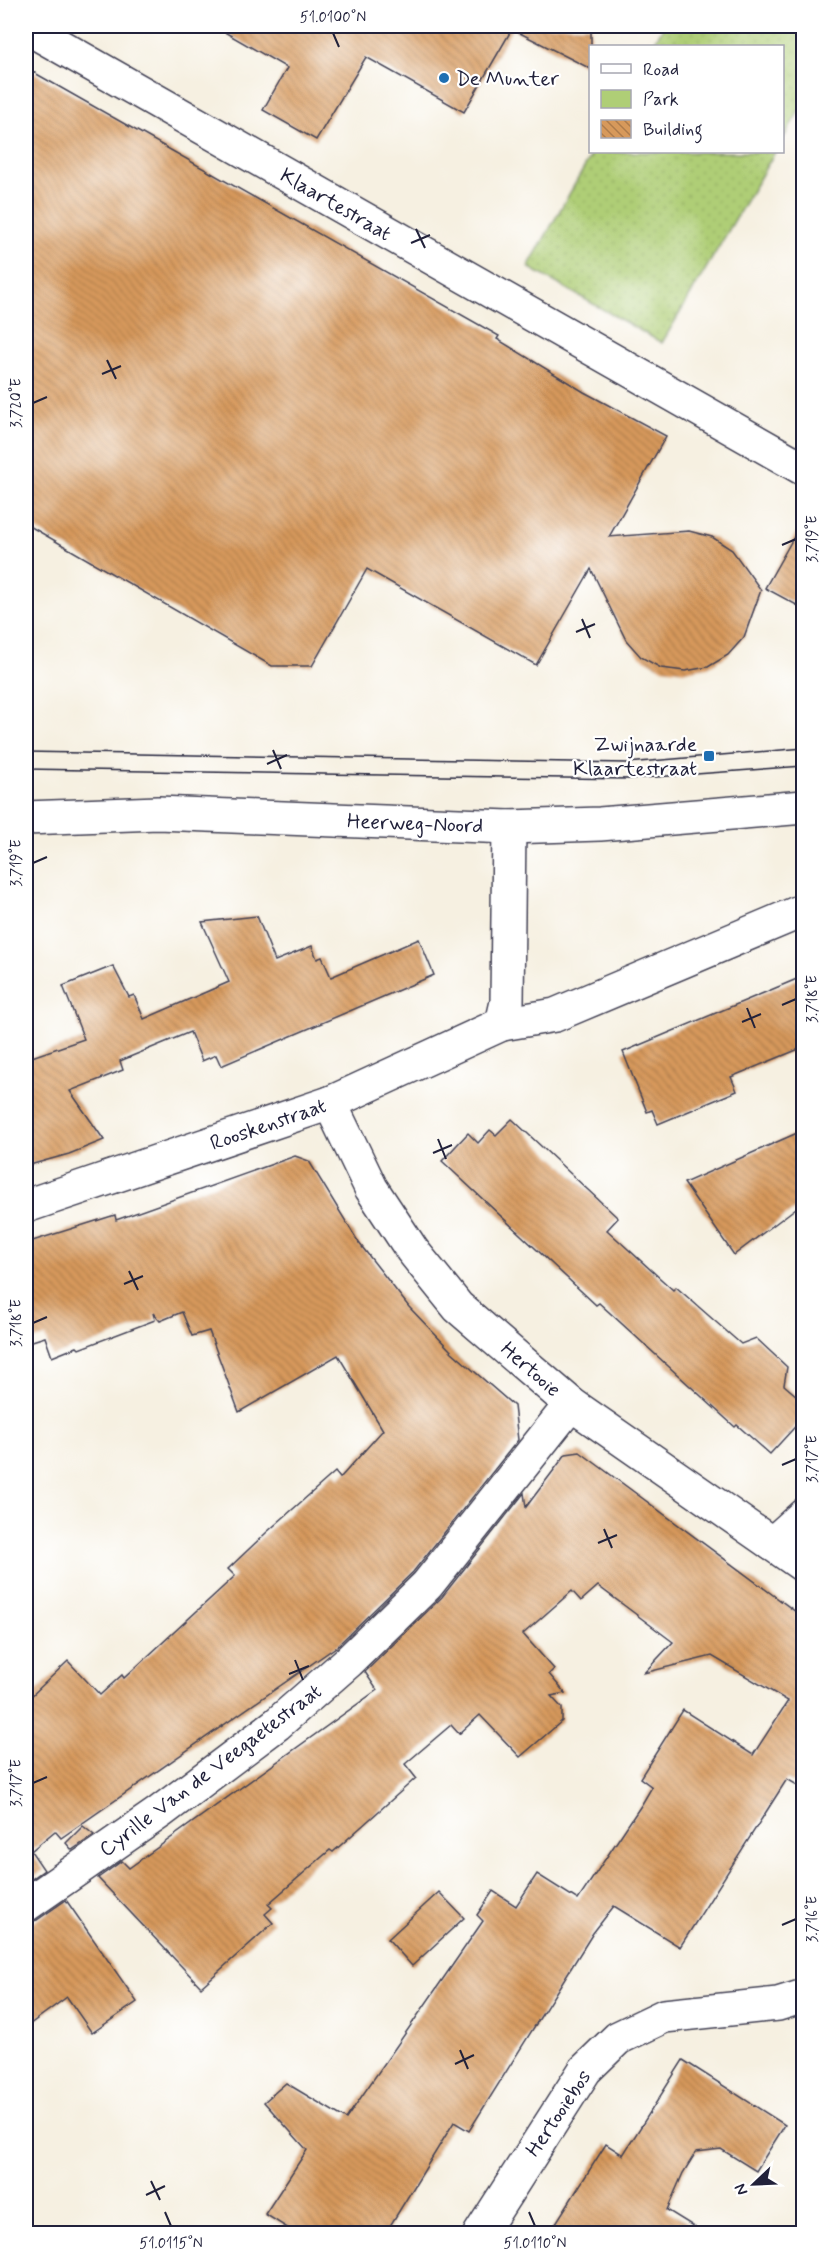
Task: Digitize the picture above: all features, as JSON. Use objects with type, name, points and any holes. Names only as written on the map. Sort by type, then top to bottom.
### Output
[{"type":"street","name":"Klaartestraat","points":[[26,27],[64,35],[804,469]]},
{"type":"street","name":"Heerweg-Noord","points":[[26,818],[158,813],[509,826],[600,824],[804,807]]},
{"type":"street","points":[[502,1023],[507,1002],[509,826]]},
{"type":"street","name":"Rooskenstraat","points":[[26,1206],[330,1103],[502,1023],[555,1015],[804,910]]},
{"type":"street","name":"Hertooie","points":[[330,1103],[371,1188],[412,1250],[458,1307],[571,1404],[804,1566]]},
{"type":"street","name":"Cyrille Van de Veegaetestraat","points":[[26,1905],[160,1812],[277,1724],[349,1661],[427,1585],[571,1404]]},
{"type":"street","points":[[772,1544],[804,1515]]},
{"type":"street","name":"Hertooiebos","points":[[480,2234],[585,2070],[618,2038],[664,2016],[778,2004],[804,1996]]},
{"type":"green space","points":[[664,26],[803,26],[803,104],[784,137],[784,45],[653,45]]},
{"type":"green space","points":[[592,153],[774,153],[662,343],[528,267]]},
{"type":"building","name":"De Munter","points":[[214,26],[591,26],[589,68],[512,29],[464,112],[366,57],[316,140],[263,110],[287,68]]},
{"type":"building","points":[[26,68],[499,336],[497,339],[584,392],[666,436],[609,537],[689,531],[712,537],[732,550],[761,590],[744,637],[728,655],[708,667],[685,671],[661,668],[641,657],[626,640],[591,569],[536,665],[367,569],[312,666],[272,666],[26,524]]},
{"type":"building","points":[[804,519],[804,609],[765,588]]},
{"type":"building","points":[[257,916],[275,961],[312,946],[317,959],[322,957],[331,977],[419,939],[434,975],[221,1066],[216,1055],[202,1061],[190,1032],[120,1061],[123,1070],[70,1091],[104,1140],[69,1154],[26,1166],[26,1059],[84,1039],[63,986],[113,966],[129,997],[134,995],[144,1019],[229,982],[202,922]]},
{"type":"building","points":[[804,976],[804,1047],[731,1077],[737,1091],[658,1124],[652,1110],[647,1112],[623,1052]]},
{"type":"building","points":[[512,1119],[618,1218],[607,1230],[673,1290],[676,1287],[741,1344],[756,1338],[787,1367],[784,1385],[804,1402],[804,1417],[770,1454],[737,1425],[735,1427],[599,1303],[596,1305],[442,1161],[468,1133],[478,1143],[490,1130],[496,1135]]},
{"type":"building","points":[[804,1130],[804,1202],[734,1255],[684,1183]]},
{"type":"building","points":[[295,1156],[309,1161],[359,1243],[409,1307],[452,1352],[514,1406],[518,1440],[413,1572],[336,1647],[61,1838],[55,1831],[31,1851],[44,1870],[26,1883],[26,1701],[68,1661],[100,1695],[122,1675],[124,1678],[235,1576],[228,1569],[335,1472],[340,1478],[383,1430],[338,1355],[239,1412],[209,1331],[192,1336],[182,1312],[160,1321],[153,1313],[155,1320],[52,1357],[45,1337],[26,1343],[26,1243],[115,1215],[116,1220]]},
{"type":"building","points":[[580,1452],[804,1618],[804,1789],[787,1779],[680,1947],[614,1906],[593,1933],[469,2131],[454,2122],[385,2234],[297,2234],[265,2214],[307,2150],[264,2102],[286,2083],[346,2119],[483,1921],[477,1915],[493,1891],[516,1906],[537,1874],[578,1900],[652,1787],[640,1778],[683,1710],[753,1755],[788,1701],[712,1656],[644,1673],[673,1642],[598,1586],[581,1601],[572,1591],[523,1634],[554,1669],[549,1674],[565,1693],[551,1696],[562,1708],[562,1721],[520,1757],[480,1715],[459,1734],[451,1725],[405,1764],[416,1778],[333,1852],[330,1850],[268,1904],[272,1908],[265,1914],[273,1923],[201,1987],[98,1878],[122,1861],[129,1868],[377,1690],[365,1672],[442,1597],[524,1493],[526,1507],[566,1454]]},
{"type":"building","points":[[83,1826],[94,1835],[72,1850],[66,1843]]},
{"type":"building","points":[[439,1892],[464,1918],[412,1966],[388,1939]]},
{"type":"building","points":[[66,1900],[137,2002],[92,2033],[67,1997],[26,2027],[26,1923],[37,1920]]},
{"type":"building","points":[[683,2060],[785,2125],[756,2171],[721,2149],[696,2152],[683,2173],[667,2210],[706,2234],[549,2234],[606,2144],[623,2155]]},
{"type":"tram line","points":[[26,752],[627,763],[804,748]]},
{"type":"tram line","points":[[26,769],[628,779],[804,766]]},
{"type":"place","name":"De Munter","points":[[444,78]]},
{"type":"place","name":"Zwijnaarde Klaartestraat","points":[[709,756]]}]
